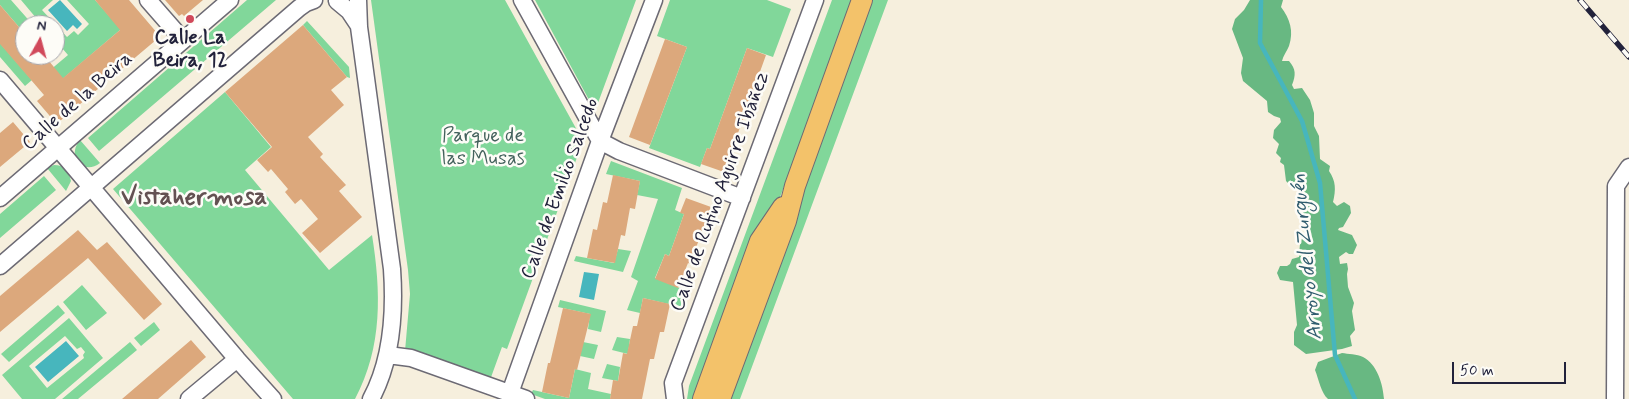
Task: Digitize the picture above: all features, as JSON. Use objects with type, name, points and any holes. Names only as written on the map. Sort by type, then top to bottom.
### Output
[{"type":"main road","points":[[720,399],[786,222],[795,186],[862,0]]},
{"type":"main road","points":[[703,399],[760,240],[779,214],[795,186]]},
{"type":"main road","points":[[712,399],[721,373],[738,348]]},
{"type":"street","points":[[148,0],[183,40]]},
{"type":"street","name":"Calle de la Beira","points":[[0,198],[230,0]]},
{"type":"street","points":[[0,266],[299,8],[314,0]]},
{"type":"street","points":[[333,0],[349,11],[359,26]]},
{"type":"street","points":[[358,0],[359,26],[392,269],[394,298],[388,355],[371,399]]},
{"type":"street","points":[[522,0],[600,141],[619,151],[742,198]]},
{"type":"street","name":"Calle de Emilio Salcedo","points":[[510,393],[600,141],[654,0]]},
{"type":"street","name":"Calle de Rufino Aguirre Ibáñez","points":[[675,399],[673,382],[815,0]]},
{"type":"street","points":[[0,80],[273,399]]},
{"type":"street","points":[[1615,399],[1616,186],[1629,167]]},
{"type":"street","points":[[388,355],[410,358],[526,399]]},
{"type":"street","points":[[189,399],[237,359]]},
{"type":"green space","points":[[0,0],[11,0],[24,15],[15,15],[15,22],[0,5]]},
{"type":"green space","points":[[21,0],[53,0],[42,10],[47,15],[34,15]]},
{"type":"green space","points":[[67,0],[95,0],[111,18],[140,13],[46,93],[36,82],[56,65],[65,65],[65,58],[68,55],[65,52],[65,35],[67,37],[74,31],[78,35],[89,24]]},
{"type":"green space","points":[[247,0],[276,0],[99,151],[88,138]]},
{"type":"green space","name":"Parque de las Musas","points":[[371,0],[505,0],[583,141],[507,349],[502,347],[490,380],[405,351],[410,294],[408,270]]},
{"type":"green space","points":[[535,0],[636,0],[595,111]]},
{"type":"green space","points":[[670,0],[767,0],[791,9],[773,57],[747,48],[710,149],[707,148],[700,167],[649,148],[687,47],[657,36]]},
{"type":"green space","points":[[832,0],[853,0],[779,200],[699,399],[687,399],[689,386]]},
{"type":"green space","points":[[873,0],[888,0],[740,399],[726,399]]},
{"type":"green space","points":[[1250,0],[1283,0],[1281,7],[1289,21],[1291,35],[1289,46],[1282,61],[1289,61],[1294,69],[1295,75],[1292,85],[1294,89],[1302,88],[1310,100],[1314,113],[1314,126],[1319,136],[1320,159],[1330,166],[1329,171],[1334,182],[1333,202],[1337,206],[1344,202],[1350,206],[1351,213],[1343,227],[1338,230],[1352,235],[1357,245],[1353,254],[1346,252],[1339,257],[1340,264],[1347,263],[1348,287],[1354,303],[1352,311],[1355,330],[1350,336],[1352,346],[1342,349],[1306,354],[1294,345],[1294,332],[1297,325],[1293,282],[1280,280],[1277,273],[1280,266],[1287,266],[1292,259],[1299,257],[1300,243],[1307,228],[1303,213],[1306,203],[1300,199],[1298,194],[1300,190],[1297,186],[1291,186],[1286,181],[1284,165],[1280,162],[1281,158],[1276,153],[1279,144],[1273,138],[1274,130],[1281,122],[1280,118],[1268,112],[1267,101],[1243,81],[1241,73],[1243,58],[1232,29],[1235,19]]},
{"type":"green space","points":[[307,21],[349,67],[350,78],[347,77],[303,25]]},
{"type":"green space","points":[[0,43],[15,60],[15,65],[19,65],[32,80],[25,86],[0,57]]},
{"type":"green space","points":[[225,92],[271,147],[245,170],[329,270],[372,235],[378,298],[375,339],[371,359],[355,399],[293,399],[113,189]]},
{"type":"green space","points":[[80,140],[100,163],[88,167],[78,162],[75,152]]},
{"type":"green space","points":[[611,161],[682,188],[675,210],[684,214],[669,256],[665,254],[655,278],[687,291],[681,307],[643,298],[640,313],[627,310],[638,281],[631,277],[658,199],[637,195],[640,181],[606,174]]},
{"type":"green space","points":[[54,165],[63,167],[69,174],[71,181],[66,191],[47,168]]},
{"type":"green space","points":[[44,176],[56,190],[0,238],[0,214]]},
{"type":"green space","points":[[618,249],[631,251],[623,272],[574,261],[576,256],[614,263]]},
{"type":"green space","points":[[82,285],[107,313],[86,330],[63,302]]},
{"type":"green space","points":[[560,300],[606,311],[601,332],[588,329],[590,314],[558,307]]},
{"type":"green space","points":[[58,305],[65,313],[9,362],[1,354]]},
{"type":"green space","points":[[69,318],[103,358],[55,399],[22,399],[2,375]],"holes":[[[65,336],[77,349],[81,347],[85,352],[84,358],[47,388],[29,366]]]},
{"type":"green space","points":[[154,322],[160,330],[141,346],[134,338]]},
{"type":"green space","points":[[617,337],[630,339],[628,354],[612,350]]},
{"type":"green space","points":[[130,342],[137,350],[78,399],[62,399]]},
{"type":"green space","points":[[583,342],[598,345],[594,359],[580,356]]},
{"type":"green space","points":[[1342,353],[1361,356],[1372,364],[1381,381],[1384,399],[1328,399],[1322,390],[1315,370],[1318,362]]},
{"type":"green space","points":[[607,364],[620,367],[618,381],[602,378]]},
{"type":"green space","points":[[575,369],[591,373],[588,389],[611,394],[610,399],[545,399],[531,394],[533,390],[569,398]]},
{"type":"water","points":[[60,0],[82,24],[77,29],[73,25],[67,31],[65,29],[65,15],[53,15],[48,10]]},
{"type":"water","points":[[584,272],[599,274],[594,300],[579,297]]},
{"type":"water","points":[[66,341],[79,356],[48,382],[35,367]]},
{"type":"building","points":[[95,0],[129,0],[158,34],[154,37],[156,40],[60,121],[58,119],[55,122],[37,101],[44,95],[18,65],[52,65],[63,78],[120,30]]},
{"type":"building","points":[[165,0],[203,0],[184,16],[182,14],[179,16]]},
{"type":"building","points":[[0,5],[15,22],[15,61],[0,44]]},
{"type":"building","points":[[303,25],[347,77],[331,90],[344,105],[308,137],[323,154],[320,157],[346,185],[339,191],[362,217],[320,253],[302,233],[318,219],[301,199],[295,204],[285,192],[288,189],[271,169],[268,172],[257,160],[272,147],[225,92]]},
{"type":"building","points":[[665,39],[687,47],[650,145],[629,137]]},
{"type":"building","points":[[747,48],[766,55],[724,172],[701,164],[707,148],[710,149]]},
{"type":"building","points":[[13,122],[30,142],[0,167],[0,133]]},
{"type":"building","points":[[613,175],[640,181],[635,209],[630,208],[625,236],[621,235],[615,263],[587,258],[593,229],[597,230],[603,202],[607,203]]},
{"type":"building","points":[[686,198],[711,207],[690,264],[688,263],[678,288],[655,279],[665,254],[669,256],[684,214],[680,213]]},
{"type":"building","points":[[78,230],[97,250],[107,242],[162,304],[144,320],[88,258],[0,332],[0,296]]},
{"type":"building","points":[[643,298],[670,304],[664,332],[660,332],[654,359],[650,359],[642,399],[610,399],[613,380],[618,381],[623,353],[627,354],[633,326],[637,326]]},
{"type":"building","points":[[563,308],[591,314],[577,370],[575,369],[569,398],[542,392]]},
{"type":"building","points":[[191,340],[206,357],[158,399],[122,399]]},
{"type":"waterway","name":"Arroyo del Zurguén","points":[[1261,0],[1260,43],[1302,121],[1320,183],[1335,355],[1355,399]]},
{"type":"railway","points":[[1580,0],[1629,57]]},
{"type":"place","name":"Calle La Beira, 12","points":[[190,19]]},
{"type":"district","name":"Vistahermosa","points":[[194,199]]}]
